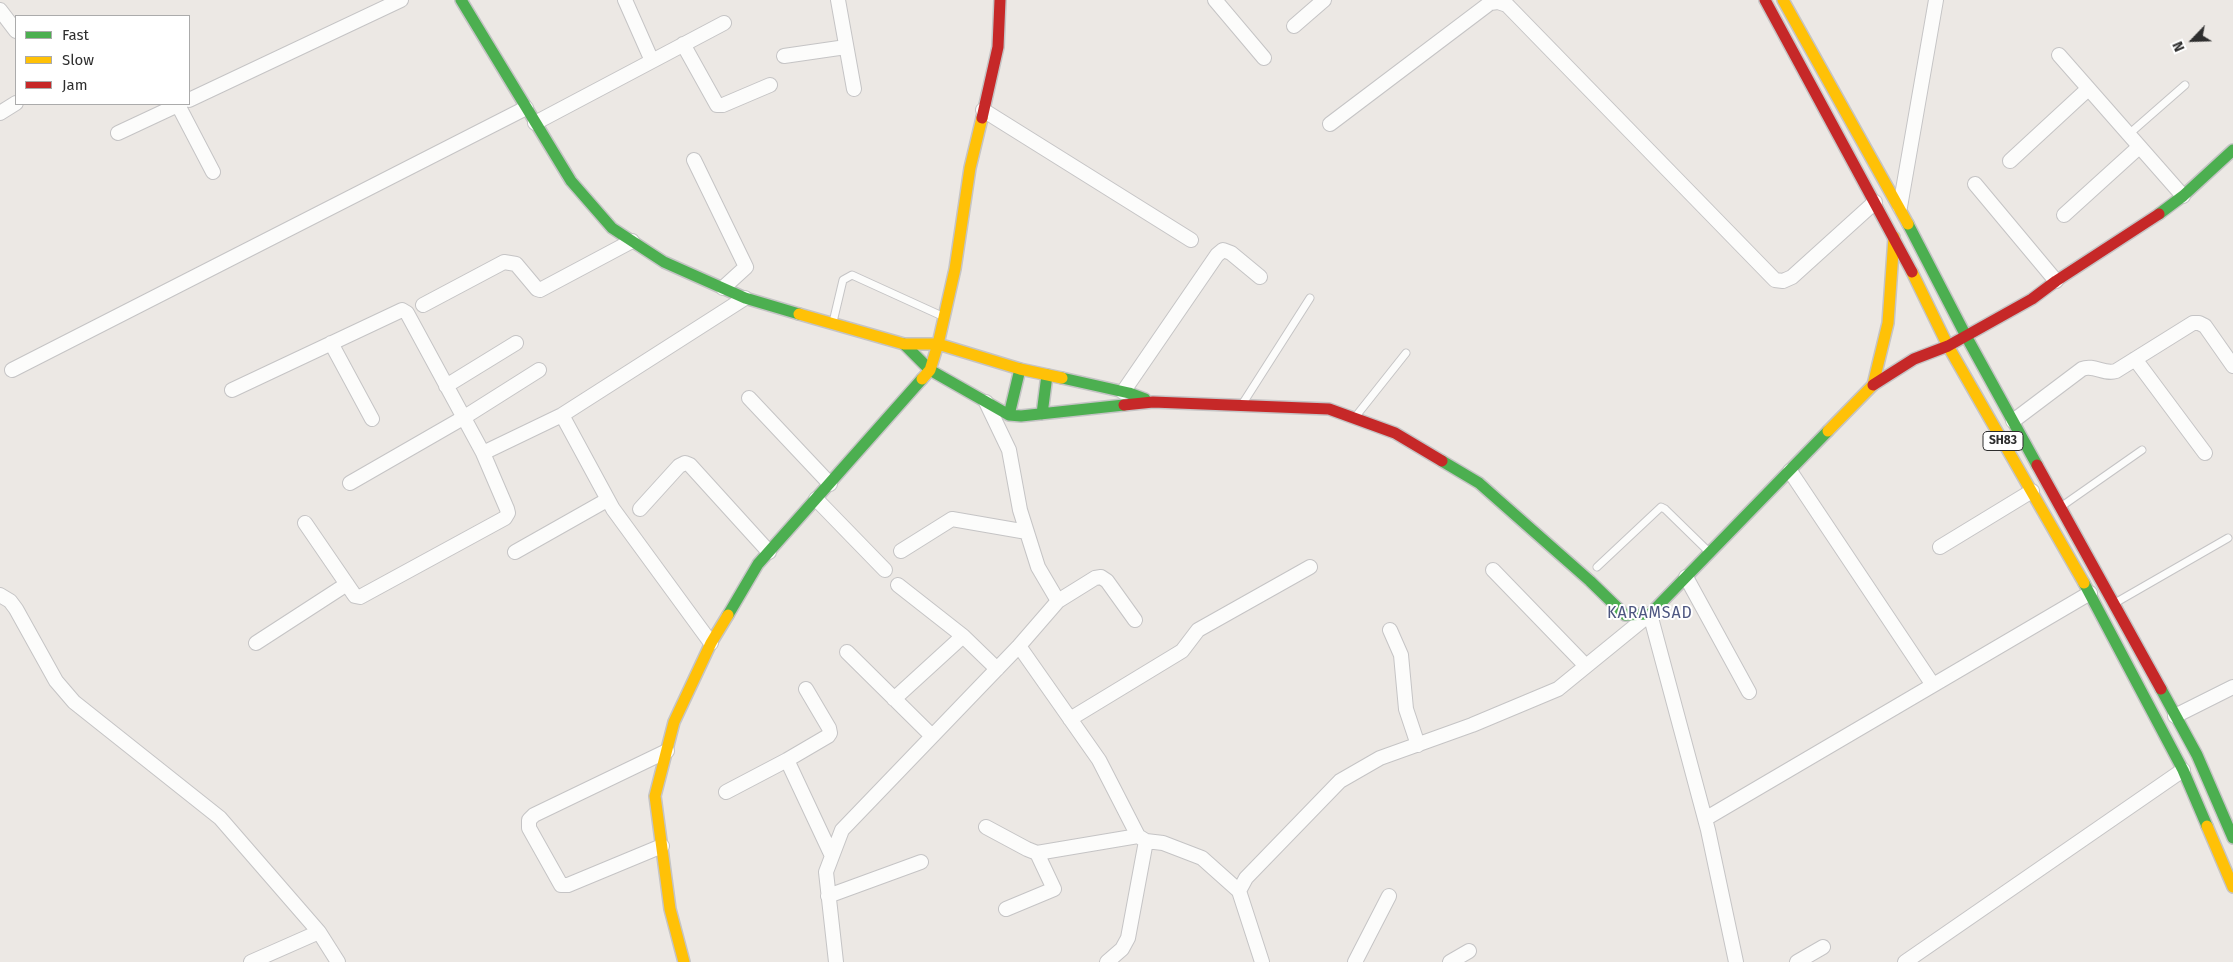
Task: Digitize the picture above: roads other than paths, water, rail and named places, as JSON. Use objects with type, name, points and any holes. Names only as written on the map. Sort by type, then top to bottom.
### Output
[{"type":"street","points":[[190,99],[401,0]]},
{"type":"street","points":[[461,0],[571,181],[612,228],[664,262],[745,298],[904,344],[938,344],[1020,369],[1123,392],[1154,402]]},
{"type":"street","points":[[625,0],[652,61]]},
{"type":"street","points":[[838,0],[854,89]]},
{"type":"street","points":[[684,962],[670,909],[655,796],[674,722],[711,643],[758,564],[930,370],[938,344],[955,269],[970,168],[998,47],[1000,0]]},
{"type":"street","points":[[1215,0],[1264,58]]},
{"type":"street","points":[[1294,26],[1324,0]]},
{"type":"street","name":"SH83","points":[[1764,0],[1894,237],[1948,346],[2090,592],[2183,770],[2233,887]]},
{"type":"street","name":"SH83","points":[[1783,0],[1900,207],[1966,336],[2175,716],[2201,765],[2233,838]]},
{"type":"street","points":[[1874,384],[1888,323],[1894,237],[1936,0]]},
{"type":"street","points":[[1330,124],[1490,3],[1498,2],[1507,5],[1775,280],[1783,281],[1792,276],[1875,202]]},
{"type":"street","points":[[0,10],[15,30]]},
{"type":"street","points":[[535,123],[724,23]]},
{"type":"street","points":[[684,44],[716,105],[723,105],[770,85]]},
{"type":"street","points":[[784,56],[846,47]]},
{"type":"street","points":[[2059,55],[2183,196]]},
{"type":"street","points":[[2010,161],[2088,88]]},
{"type":"street","points":[[0,113],[15,105]]},
{"type":"street","points":[[118,133],[178,105]]},
{"type":"street","points":[[183,105],[213,172]]},
{"type":"street","points":[[12,370],[526,108]]},
{"type":"street","points":[[983,110],[1191,240]]},
{"type":"street","points":[[2064,215],[2140,146]]},
{"type":"street","points":[[1239,891],[1246,878],[1340,781],[1380,758],[1472,725],[1558,689],[1650,614],[1874,384],[1914,359],[1948,346],[2032,299],[2056,281],[2140,228],[2183,196],[2233,150]]},
{"type":"street","points":[[694,160],[746,267],[723,288]]},
{"type":"street","points":[[1975,184],[2056,281]]},
{"type":"street","points":[[423,305],[504,262],[516,264],[537,289],[540,290],[632,241]]},
{"type":"street","points":[[1123,392],[1216,255],[1223,250],[1231,253],[1260,277]]},
{"type":"street","points":[[483,453],[562,416],[745,298]]},
{"type":"street","points":[[232,390],[402,310],[407,313],[483,453],[508,513],[505,518],[360,598],[355,596],[305,523]]},
{"type":"street","points":[[2013,421],[2082,370],[2092,367],[2111,373],[2193,322],[2205,326],[2233,366]]},
{"type":"street","points":[[332,343],[372,419]]},
{"type":"street","points":[[446,386],[516,343]]},
{"type":"street","points":[[904,344],[930,370],[1009,415],[1042,414],[1154,402],[1329,409],[1354,418],[1394,433],[1479,483],[1625,615],[1650,614]]},
{"type":"street","points":[[2135,359],[2205,453]]},
{"type":"street","points":[[1009,415],[1020,369]]},
{"type":"street","points":[[350,483],[463,418],[539,370]]},
{"type":"street","points":[[1042,414],[1047,375]]},
{"type":"street","points":[[749,398],[830,484]]},
{"type":"street","points":[[986,401],[1009,450],[1020,510],[1038,567],[1058,601]]},
{"type":"street","points":[[562,416],[607,500],[711,643]]},
{"type":"street","points":[[640,509],[679,466],[685,463],[690,465],[770,552]]},
{"type":"street","points":[[1790,471],[1933,685]]},
{"type":"street","points":[[1940,547],[2032,491]]},
{"type":"street","points":[[816,499],[885,570]]},
{"type":"street","points":[[514,552],[607,500]]},
{"type":"street","points":[[901,551],[952,518],[1027,532]]},
{"type":"street","points":[[1070,719],[1182,651],[1198,630],[1310,566]]},
{"type":"street","points":[[1493,570],[1586,666]]},
{"type":"street","points":[[836,962],[826,872],[842,830],[1019,646],[1058,601],[1095,578],[1102,577],[1107,581],[1135,620]]},
{"type":"street","points":[[1686,578],[1749,692]]},
{"type":"street","points":[[256,642],[347,584]]},
{"type":"street","points":[[898,585],[963,636],[997,669]]},
{"type":"street","points":[[1704,819],[2090,592]]},
{"type":"street","points":[[0,595],[10,601],[16,609],[56,681],[74,702],[232,829],[338,962]]},
{"type":"street","points":[[1650,614],[1704,819],[1736,962]]},
{"type":"street","points":[[1390,630],[1401,655],[1406,709],[1418,745]]},
{"type":"street","points":[[894,699],[963,636]]},
{"type":"street","points":[[1019,646],[1099,760],[1142,839],[1128,938],[1122,949],[1107,962]]},
{"type":"street","points":[[847,652],[932,736]]},
{"type":"street","points":[[2175,716],[2233,687]]},
{"type":"street","points":[[726,792],[787,760],[830,733],[806,688]]},
{"type":"street","points":[[662,846],[568,884],[561,885],[529,828],[529,820],[534,814],[666,751]]},
{"type":"street","points":[[787,760],[832,856]]},
{"type":"street","points":[[1905,962],[2183,770]]},
{"type":"street","points":[[986,827],[1027,849],[1037,852],[1142,839],[1163,843],[1202,858],[1239,891],[1262,962]]},
{"type":"street","points":[[1006,909],[1054,889],[1037,852]]},
{"type":"street","points":[[828,896],[920,862]]},
{"type":"street","points":[[1355,962],[1389,896]]},
{"type":"street","points":[[251,962],[315,934]]},
{"type":"street","points":[[1797,962],[1823,947]]},
{"type":"street","points":[[1450,962],[1469,951]]},
{"type":"lane","points":[[2129,134],[2184,85]]},
{"type":"lane","points":[[833,322],[843,280],[852,275],[944,318]]},
{"type":"lane","points":[[1242,406],[1310,298]]},
{"type":"lane","points":[[1354,418],[1406,353]]},
{"type":"lane","points":[[2061,507],[2142,450]]},
{"type":"lane","points":[[1597,568],[1661,507],[1710,553]]},
{"type":"lane","points":[[2114,604],[2228,538]]},
{"type":"district","name":"KARAMSAD","points":[[1650,614]]}]
